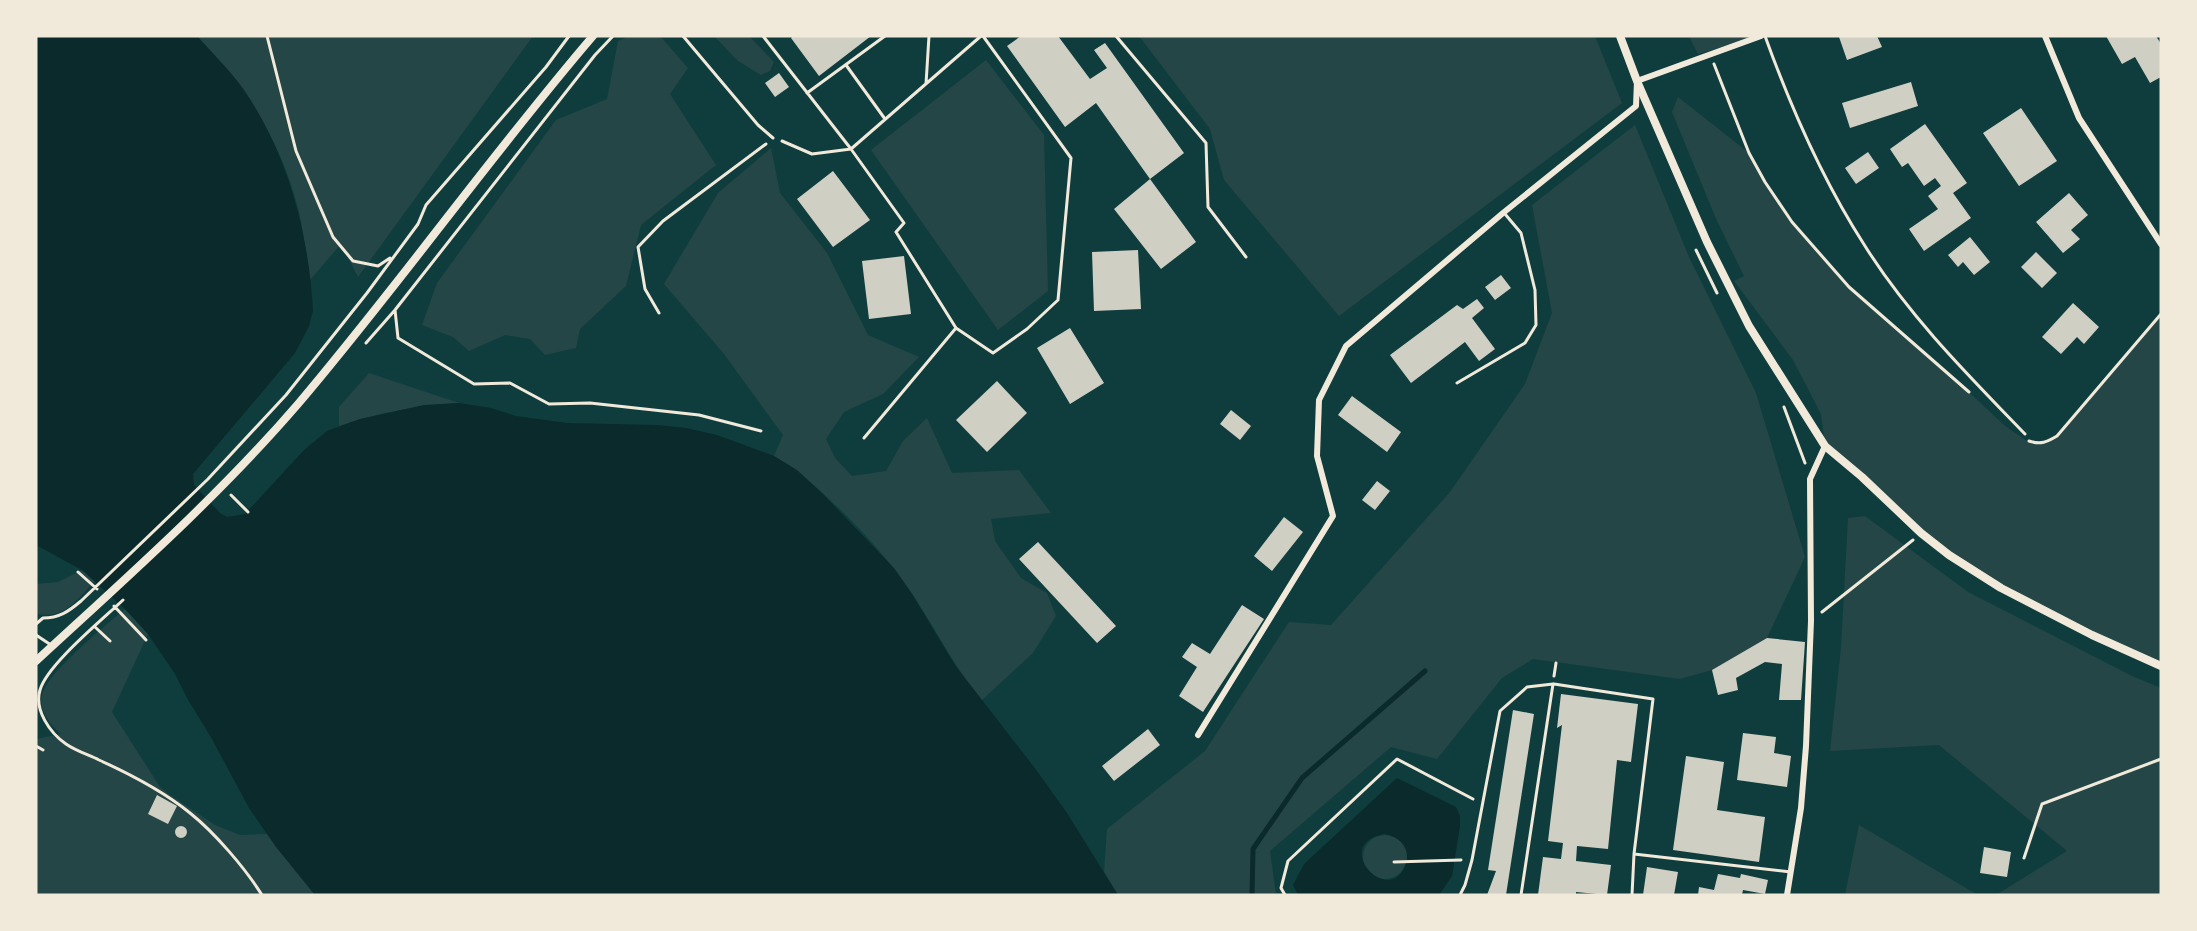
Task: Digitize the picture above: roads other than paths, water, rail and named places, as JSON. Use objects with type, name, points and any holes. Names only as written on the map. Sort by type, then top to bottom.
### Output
[{"type":"street","points":[[36,661],[219,490],[297,405],[593,36]]},
{"type":"street","points":[[1620,36],[1637,81],[1707,242],[1749,326],[1825,446],[1862,477],[1921,533],[1949,555],[2001,588],[2092,635],[2161,666]]},
{"type":"street","points":[[1637,81],[1763,36]]},
{"type":"street","points":[[2045,36],[2079,118],[2161,244]]},
{"type":"street","points":[[1198,735],[1333,516],[1317,456],[1318,400],[1346,346],[1503,213],[1636,106],[1637,81]]},
{"type":"street","points":[[1787,895],[1801,808],[1811,621],[1810,479],[1825,446]]},
{"type":"lane","points":[[683,36],[758,125],[773,138]]},
{"type":"lane","points":[[1116,36],[1206,143],[1208,207],[1246,257]]},
{"type":"lane","points":[[1763,36],[1790,104],[1864,246],[1908,308],[1966,374],[2025,434]]},
{"type":"lane","points":[[1457,383],[1525,343],[1536,326],[1535,290],[1521,233],[1503,213]]},
{"type":"lane","points":[[36,635],[53,646]]},
{"type":"lane","points":[[1521,895],[1553,684]]},
{"type":"lane","points":[[1460,895],[1472,860],[1500,711],[1527,687],[1553,684],[1653,699],[1634,854],[1632,895]]},
{"type":"lane","points":[[2024,858],[2042,804],[2161,759]]},
{"type":"lane","points":[[1634,854],[1791,872]]},
{"type":"waterway","points":[[1252,895],[1253,849],[1302,778],[1425,671]]}]
